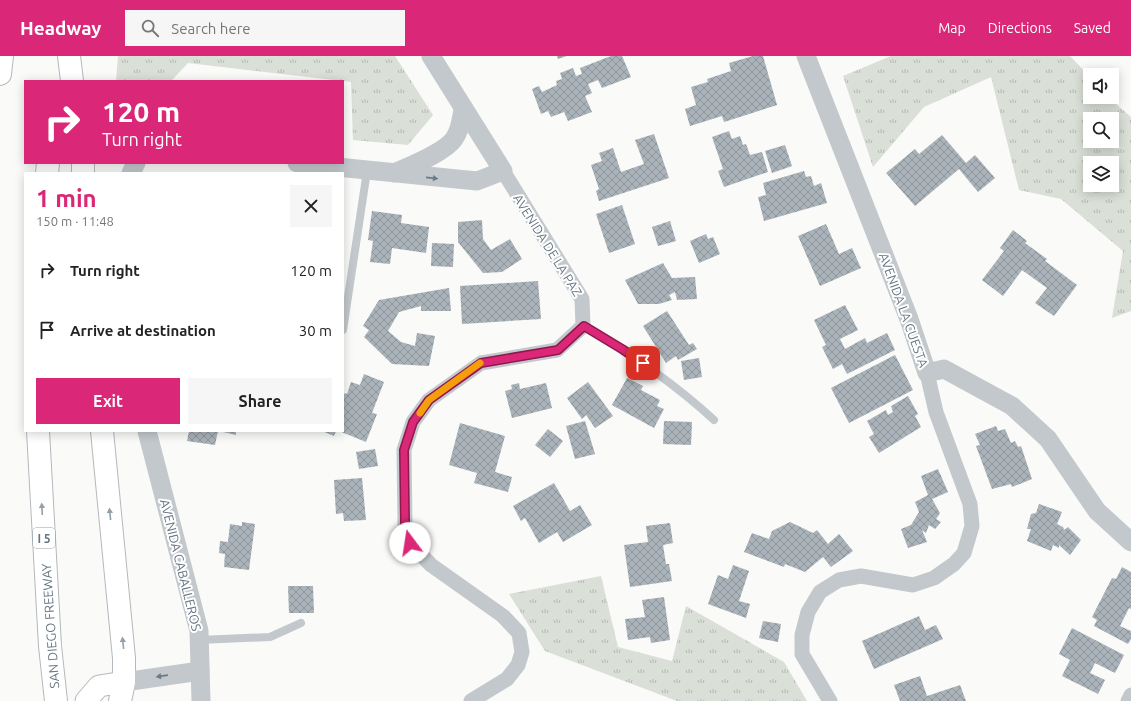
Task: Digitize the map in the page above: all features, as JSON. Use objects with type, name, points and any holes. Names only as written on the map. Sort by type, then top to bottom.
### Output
[{"type":"highway","points":[[0,74],[2,56]]},
{"type":"highway","points":[[57,80],[60,56]]},
{"type":"highway","points":[[69,56],[72,80]]},
{"type":"highway","name":"SAN DIEGO FREEWAY","points":[[38,432],[50,646],[56,701]]},
{"type":"highway","points":[[102,432],[124,658],[122,691]]},
{"type":"main road","points":[[83,701],[86,701],[99,686],[122,691]]},
{"type":"street","name":"AVENIDA DE LA PAZ","points":[[431,56],[582,299],[584,326]]},
{"type":"street","name":"AVENIDA LA CUESTA","points":[[806,56],[909,319],[928,373],[944,369],[1012,406],[1048,440],[1097,511],[1131,542]]},
{"type":"street","points":[[393,173],[426,159],[453,140],[459,129],[464,110]]},
{"type":"street","points":[[306,164],[477,181],[503,171]]},
{"type":"street","points":[[471,701],[507,679],[518,665],[522,652],[519,633],[503,616],[431,565],[410,543],[405,524],[404,450],[413,422],[429,400],[481,363],[558,350],[584,326]]},
{"type":"street","points":[[830,701],[802,654],[802,635],[808,612],[820,592],[839,580],[861,576],[913,585],[934,578],[954,564],[964,553],[972,526],[970,504],[936,412],[928,373]]},
{"type":"street","name":"AVENIDA CABALLEROS","points":[[147,432],[199,631],[201,701]]},
{"type":"street","points":[[122,691],[200,671]]},
{"type":"street","points":[[1128,701],[1131,695]]},
{"type":"lane","points":[[344,323],[367,171]]},
{"type":"lane","points":[[584,326],[653,370],[693,401],[714,420]]},
{"type":"lane","points":[[199,640],[270,637],[301,623]]},
{"type":"green space","points":[[118,56],[395,56],[433,115],[408,145],[353,140],[351,82],[344,80],[188,63],[172,80],[116,80]]},
{"type":"green space","points":[[891,56],[1070,56],[1083,70],[1083,104],[1116,104],[1131,117],[1131,311],[1112,318],[1123,251],[1061,199],[1019,190],[991,77],[924,107],[873,167],[843,76]]},
{"type":"green space","points":[[601,576],[618,647],[672,661],[686,606],[784,662],[807,701],[677,701],[545,651],[509,594]]},
{"type":"building","points":[[557,56],[567,56],[558,59]]},
{"type":"building","points":[[611,56],[622,56],[631,77],[602,88],[598,80],[588,84],[592,93],[585,96],[592,112],[568,121],[564,112],[551,117],[548,111],[541,114],[532,89],[539,86],[542,92],[557,85],[556,81],[562,79],[560,73],[573,68],[576,76],[582,74],[580,68]]},
{"type":"building","points":[[753,56],[763,56],[777,105],[724,122],[722,116],[690,126],[685,109],[696,105],[691,87],[708,82],[707,79],[731,71],[729,63]]},
{"type":"building","points":[[729,131],[732,139],[740,136],[743,145],[746,144],[750,155],[762,152],[768,172],[724,187],[718,171],[723,169],[712,137]]},
{"type":"building","points":[[654,134],[669,178],[599,201],[596,191],[599,189],[591,165],[602,161],[599,153],[613,148],[621,172],[644,164],[635,140]]},
{"type":"building","points":[[942,135],[966,163],[975,155],[995,178],[978,192],[959,169],[915,206],[886,173],[915,149],[919,154]]},
{"type":"building","points":[[785,145],[792,166],[772,173],[765,151]]},
{"type":"building","points":[[804,171],[806,177],[811,176],[814,186],[821,183],[827,203],[764,221],[758,197],[766,195],[763,183]]},
{"type":"building","points":[[622,205],[635,244],[609,253],[596,214]]},
{"type":"building","points":[[372,211],[402,215],[401,223],[429,227],[426,253],[392,248],[390,264],[370,262],[373,241],[368,240]]},
{"type":"building","points":[[482,220],[483,239],[491,250],[510,239],[522,259],[502,272],[483,273],[458,242],[458,222]]},
{"type":"building","points":[[670,221],[676,241],[658,246],[652,227]]},
{"type":"building","points":[[826,224],[839,254],[852,248],[861,268],[820,286],[798,236]]},
{"type":"building","points":[[1013,230],[1027,241],[1025,243],[1047,259],[1045,261],[1077,285],[1054,316],[1035,303],[1047,288],[1022,270],[1003,296],[982,280],[1004,251],[1000,248]]},
{"type":"building","points":[[706,234],[708,239],[713,237],[720,254],[699,263],[690,241]]},
{"type":"building","points":[[432,243],[454,244],[453,267],[431,266]]},
{"type":"building","points":[[663,263],[672,278],[695,277],[697,299],[677,300],[675,292],[669,295],[672,300],[659,304],[638,304],[625,280]]},
{"type":"building","points":[[538,281],[541,319],[462,324],[460,286]]},
{"type":"building","points":[[449,288],[451,311],[421,311],[421,306],[399,312],[388,331],[401,342],[415,346],[417,333],[435,336],[429,366],[392,364],[364,337],[369,330],[363,326],[379,300]]},
{"type":"building","points":[[845,305],[858,330],[840,339],[845,349],[865,338],[867,343],[887,333],[895,350],[847,374],[842,364],[833,369],[822,347],[826,345],[814,320]]},
{"type":"building","points":[[667,311],[689,345],[693,343],[697,349],[678,360],[676,356],[666,363],[643,326]]},
{"type":"building","points":[[895,355],[913,390],[849,423],[831,388]]},
{"type":"building","points":[[699,358],[702,377],[684,380],[681,361]]},
{"type":"building","points":[[364,374],[384,382],[372,413],[377,414],[366,442],[341,432],[344,432],[344,393],[347,394],[351,382],[360,385]]},
{"type":"building","points":[[627,378],[643,386],[641,390],[660,400],[657,406],[664,409],[654,428],[612,405]]},
{"type":"building","points":[[588,382],[613,416],[595,428],[586,415],[582,419],[567,398]]},
{"type":"building","points":[[519,383],[520,389],[546,383],[552,408],[512,418],[505,391],[512,389],[511,385]]},
{"type":"building","points":[[908,396],[918,414],[915,416],[921,427],[879,453],[869,437],[874,434],[867,421],[886,410],[888,415],[893,412],[891,406]]},
{"type":"building","points":[[585,421],[595,454],[575,459],[566,426]]},
{"type":"building","points":[[664,421],[692,422],[691,445],[663,444]]},
{"type":"building","points":[[460,423],[505,436],[495,472],[512,477],[508,492],[474,483],[477,473],[449,465]]},
{"type":"building","points":[[996,426],[998,431],[1005,429],[1011,443],[1015,441],[1018,447],[1021,446],[1032,479],[1012,487],[1011,484],[992,489],[976,446],[980,445],[975,434]]},
{"type":"building","points":[[548,429],[563,441],[550,457],[535,445]]},
{"type":"building","points":[[189,432],[218,432],[215,445],[187,441]]},
{"type":"building","points":[[223,432],[236,432],[236,435]]},
{"type":"building","points":[[324,432],[336,432],[334,436]]},
{"type":"building","points":[[375,449],[378,466],[359,469],[356,452]]},
{"type":"building","points":[[938,469],[948,492],[932,499],[940,513],[936,519],[941,522],[935,529],[929,525],[926,533],[922,530],[927,542],[908,548],[901,529],[911,525],[919,512],[915,502],[928,495],[921,476]]},
{"type":"building","points":[[362,478],[366,520],[344,521],[343,513],[336,514],[334,480]]},
{"type":"building","points":[[554,483],[570,511],[580,505],[592,525],[563,542],[557,532],[539,543],[525,518],[521,521],[513,506]]},
{"type":"building","points":[[1039,504],[1062,512],[1057,524],[1063,527],[1064,530],[1068,527],[1081,540],[1070,555],[1059,545],[1059,548],[1053,545],[1051,551],[1027,541],[1031,529],[1027,529],[1031,514],[1036,513]]},
{"type":"building","points":[[242,522],[255,524],[249,570],[224,567],[225,554],[219,553],[220,541],[228,542],[230,524],[242,526]]},
{"type":"building","points":[[790,522],[813,533],[817,530],[828,544],[839,534],[853,551],[831,567],[823,557],[805,572],[785,564],[784,567],[744,552],[752,533],[769,539],[772,531]]},
{"type":"building","points":[[670,523],[673,543],[663,545],[666,564],[669,564],[672,581],[630,587],[624,545],[648,542],[646,526]]},
{"type":"building","points":[[733,565],[749,571],[739,601],[750,604],[746,618],[708,604],[718,575],[728,579]]},
{"type":"building","points":[[1122,567],[1131,572],[1131,609],[1129,608],[1120,626],[1131,631],[1131,639],[1128,644],[1094,626],[1097,620],[1092,617],[1112,578],[1116,579]]},
{"type":"building","points":[[288,586],[313,586],[314,613],[289,613]]},
{"type":"building","points":[[664,597],[670,640],[651,643],[650,637],[628,640],[625,619],[645,617],[642,600]]},
{"type":"building","points":[[919,616],[925,630],[936,625],[943,639],[874,669],[862,641]]},
{"type":"building","points":[[763,621],[781,624],[778,642],[759,638]]},
{"type":"building","points":[[1072,628],[1124,655],[1115,673],[1095,663],[1090,673],[1105,680],[1098,694],[1062,676],[1070,660],[1059,654]]},
{"type":"building","points":[[920,676],[927,696],[960,685],[966,701],[900,701],[894,685]]},
{"type":"slow traffic","points":[[420,413],[429,400],[480,363]]},
{"type":"route","points":[[410,543],[405,524],[404,450],[413,422],[429,400],[481,363],[558,350],[584,326],[643,363]]}]
